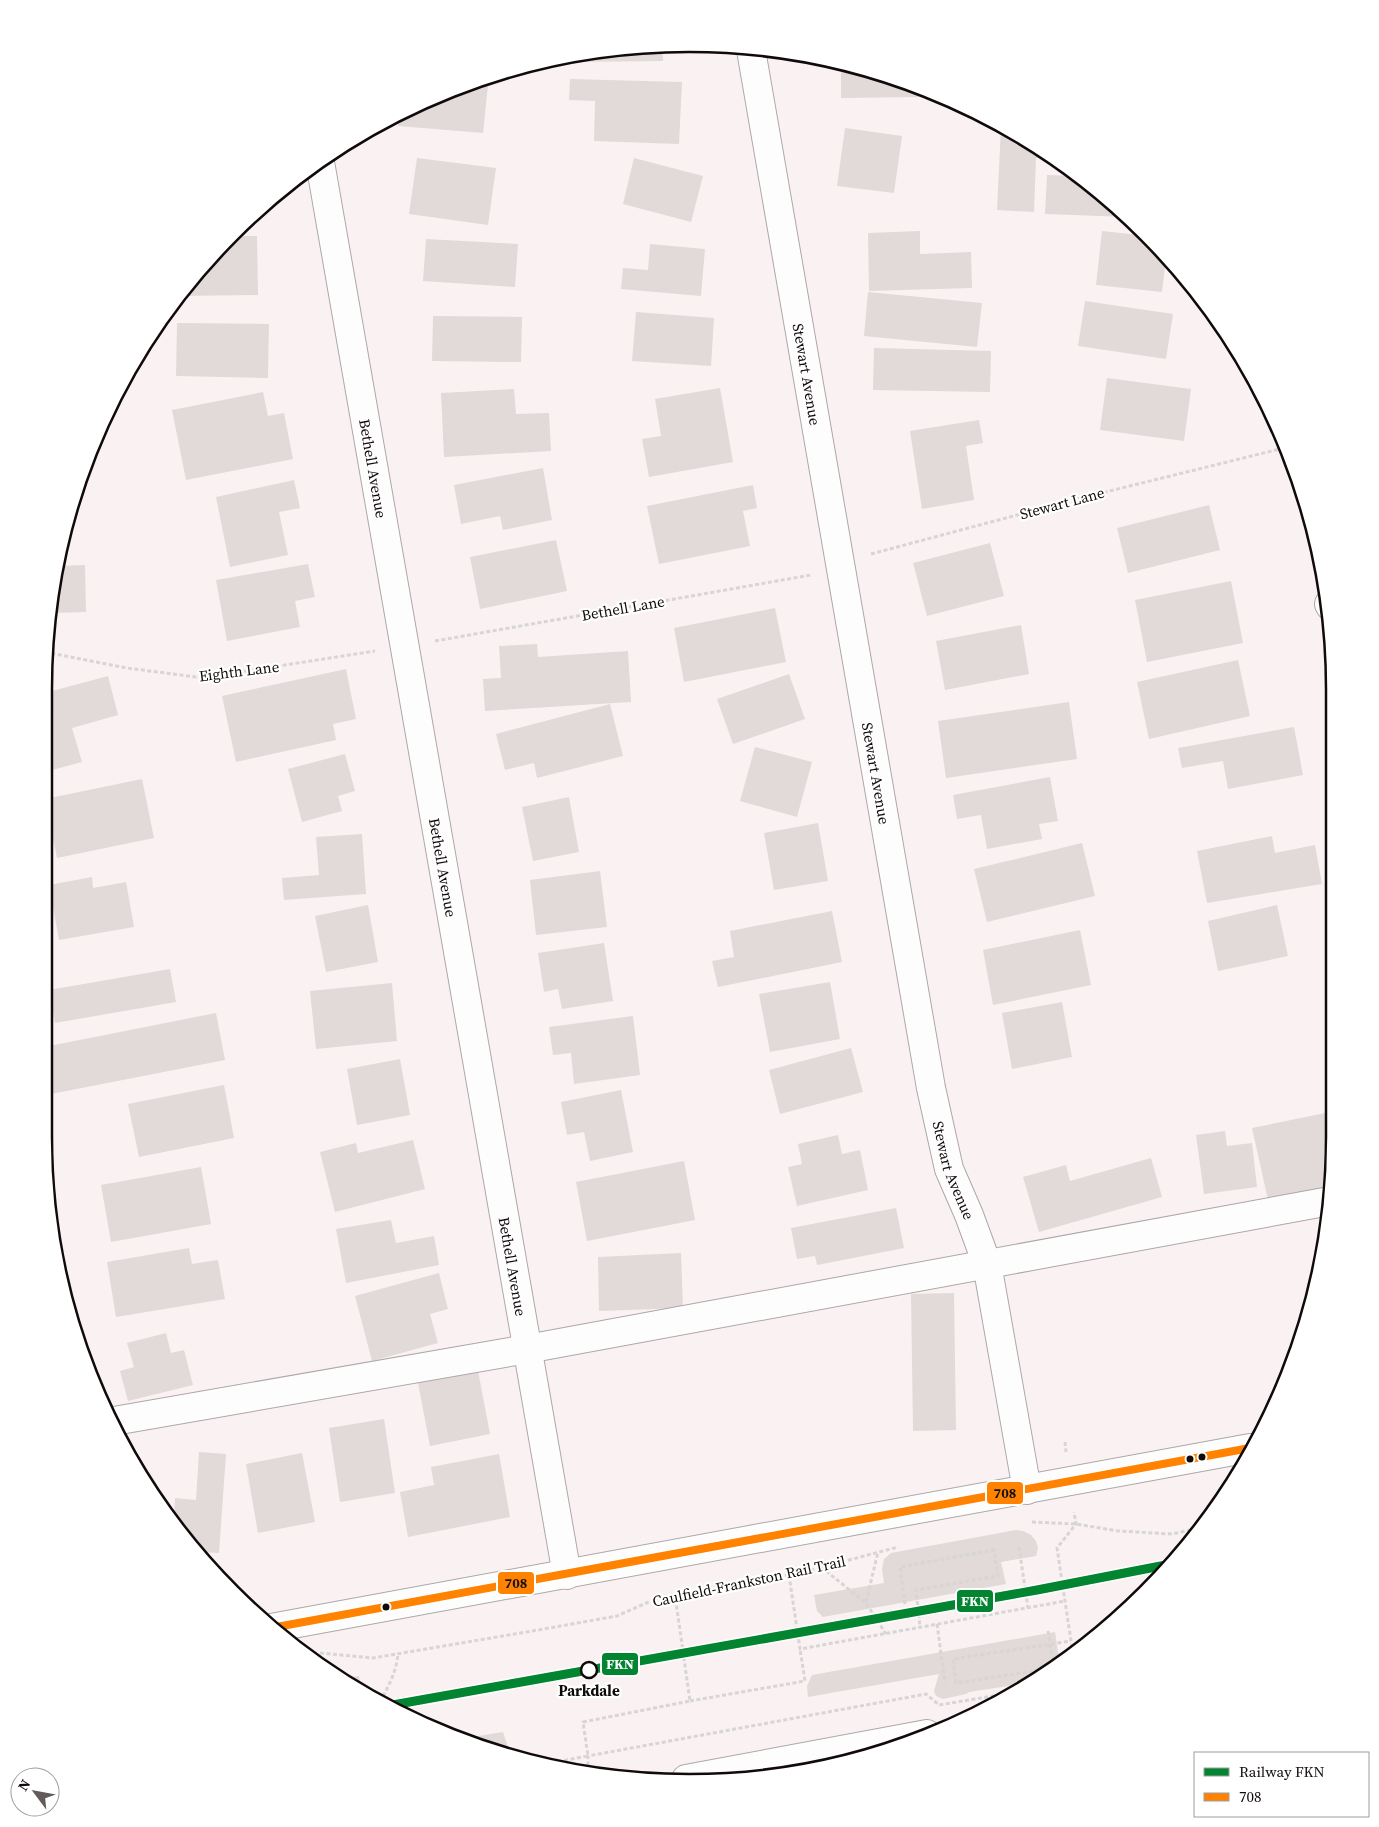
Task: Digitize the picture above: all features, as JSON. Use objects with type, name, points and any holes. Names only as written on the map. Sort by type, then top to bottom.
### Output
[{"type":"street","name":"Stewart Avenue","points":[[753,56],[931,1088],[949,1169],[987,1264],[1026,1490]]},
{"type":"street","name":"Bethell Avenue","points":[[321,170],[567,1574]]},
{"type":"street","points":[[119,1420],[527,1349],[1323,1202]]},
{"type":"street","points":[[281,1626],[1245,1449]]},
{"type":"street","points":[[716,1773],[899,1739]]},
{"type":"path","name":"Stewart Lane","points":[[841,566],[871,554],[1077,499],[1279,449]]},
{"type":"path","name":"Bethell Lane","points":[[404,646],[807,576],[841,566]]},
{"type":"path","name":"Eighth Lane","points":[[54,654],[127,668],[196,677],[240,672],[404,646]]},
{"type":"path","points":[[1065,1442],[1076,1524],[1057,1548],[1072,1647]]},
{"type":"path","points":[[1024,1522],[1076,1524],[1118,1530],[1172,1534],[1191,1530]]},
{"type":"path","name":"Caulfield-Frankston Rail Trail","points":[[315,1652],[372,1658],[617,1616],[660,1598],[789,1575],[905,1545]]},
{"type":"path","points":[[1024,1582],[1019,1547],[1028,1608]]},
{"type":"path","points":[[905,1604],[900,1567],[994,1550],[998,1576],[916,1590],[920,1627]]},
{"type":"path","points":[[866,1602],[878,1552]]},
{"type":"path","points":[[820,1567],[866,1602],[886,1634]]},
{"type":"path","points":[[588,1766],[584,1722],[690,1700],[805,1681],[789,1575]]},
{"type":"path","points":[[675,1596],[690,1700]]},
{"type":"path","points":[[800,1650],[1065,1601]]},
{"type":"path","points":[[937,1624],[945,1683],[940,1650]]},
{"type":"path","points":[[1048,1631],[1053,1660]]},
{"type":"path","points":[[1037,1671],[956,1684],[953,1659],[1071,1641]]},
{"type":"path","points":[[383,1696],[397,1662],[398,1653]]},
{"type":"path","points":[[561,1761],[926,1694],[939,1705],[996,1696]]},
{"type":"building","points":[[662,53],[663,61],[584,62]]},
{"type":"building","points":[[841,71],[894,86],[919,96],[919,97],[841,98]]},
{"type":"building","points":[[570,79],[682,82],[679,144],[594,141],[595,101],[569,100]]},
{"type":"building","points":[[488,85],[483,133],[398,126],[398,123],[408,118]]},
{"type":"building","points":[[845,128],[902,136],[894,193],[837,186]]},
{"type":"building","points":[[1001,134],[1040,158],[1036,158],[1034,212],[997,210]]},
{"type":"building","points":[[417,158],[496,168],[488,225],[409,214]]},
{"type":"building","points":[[634,158],[703,176],[691,222],[623,204]]},
{"type":"building","points":[[1047,175],[1065,176],[1116,217],[1045,214]]},
{"type":"building","points":[[920,231],[920,254],[971,252],[972,288],[869,291],[868,233]]},
{"type":"building","points":[[1102,231],[1135,235],[1165,266],[1162,292],[1096,285]]},
{"type":"building","points":[[242,236],[257,236],[258,295],[189,296]]},
{"type":"building","points":[[426,239],[518,244],[515,287],[423,281]]},
{"type":"building","points":[[650,244],[705,249],[701,296],[621,289],[623,268],[648,270]]},
{"type":"building","points":[[868,292],[982,303],[977,347],[864,336]]},
{"type":"building","points":[[1085,301],[1173,314],[1166,359],[1078,346]]},
{"type":"building","points":[[636,312],[714,318],[711,366],[632,361]]},
{"type":"building","points":[[433,316],[522,317],[521,362],[432,361]]},
{"type":"building","points":[[177,323],[269,324],[268,378],[176,376]]},
{"type":"building","points":[[874,348],[991,351],[990,392],[873,390]]},
{"type":"building","points":[[1107,378],[1191,389],[1184,441],[1100,430]]},
{"type":"building","points":[[720,388],[733,462],[649,477],[642,439],[661,436],[655,399]]},
{"type":"building","points":[[514,389],[516,414],[549,413],[551,451],[444,457],[441,393]]},
{"type":"building","points":[[263,392],[268,416],[284,413],[293,459],[186,480],[172,410]]},
{"type":"building","points":[[979,420],[983,443],[966,446],[974,500],[922,509],[910,431]]},
{"type":"building","points":[[543,468],[552,520],[503,530],[500,516],[461,524],[454,485]]},
{"type":"building","points":[[294,480],[300,508],[279,512],[288,555],[230,567],[216,497]]},
{"type":"building","points":[[753,485],[757,508],[743,511],[750,546],[659,564],[647,506]]},
{"type":"building","points":[[1209,505],[1220,550],[1128,573],[1117,528]]},
{"type":"building","points":[[556,540],[567,591],[480,609],[470,557]]},
{"type":"building","points":[[990,543],[1004,596],[927,616],[913,563]]},
{"type":"building","points":[[308,564],[315,597],[295,601],[300,627],[227,641],[216,580]]},
{"type":"building","points":[[85,565],[86,612],[57,613],[65,566]]},
{"type":"building","points":[[1231,581],[1243,643],[1147,662],[1135,600]]},
{"type":"building","points":[[775,608],[786,662],[684,682],[674,628]]},
{"type":"building","points":[[1021,625],[1029,674],[945,690],[936,641]]},
{"type":"building","points":[[537,644],[538,657],[628,651],[631,702],[485,711],[483,679],[501,678],[499,646]]},
{"type":"building","points":[[1238,660],[1250,716],[1149,739],[1137,682]]},
{"type":"building","points":[[346,669],[356,719],[333,724],[336,740],[236,762],[222,696]]},
{"type":"building","points":[[789,674],[805,719],[733,744],[717,699]]},
{"type":"building","points":[[108,676],[118,715],[72,728],[82,762],[53,770],[53,691]]},
{"type":"building","points":[[1069,702],[1077,759],[946,778],[938,721]]},
{"type":"building","points":[[610,704],[623,756],[537,778],[534,763],[505,770],[496,734]]},
{"type":"building","points":[[1294,727],[1303,775],[1228,789],[1223,761],[1182,768],[1178,748]]},
{"type":"building","points":[[755,747],[812,762],[797,817],[740,801]]},
{"type":"building","points":[[345,754],[355,791],[338,796],[342,811],[302,822],[288,769]]},
{"type":"building","points":[[1050,777],[1058,821],[1039,824],[1042,839],[987,849],[981,815],[957,819],[953,795]]},
{"type":"building","points":[[142,779],[154,838],[57,858],[53,838],[53,797]]},
{"type":"building","points":[[569,797],[579,852],[533,861],[522,807]]},
{"type":"building","points":[[818,823],[828,881],[774,890],[764,833]]},
{"type":"building","points":[[362,834],[366,894],[284,900],[282,878],[319,875],[316,837]]},
{"type":"building","points":[[1272,836],[1275,853],[1315,845],[1322,884],[1207,903],[1197,851]]},
{"type":"building","points":[[1082,843],[1095,896],[987,922],[974,869]]},
{"type":"building","points":[[600,871],[607,927],[536,935],[530,880]]},
{"type":"building","points":[[92,877],[93,888],[126,882],[134,927],[59,940],[53,907],[53,884]]},
{"type":"building","points":[[368,905],[378,962],[326,972],[315,916]]},
{"type":"building","points":[[1277,905],[1288,956],[1218,971],[1208,921]]},
{"type":"building","points":[[832,911],[842,962],[718,987],[712,961],[734,957],[730,931]]},
{"type":"building","points":[[1080,930],[1091,985],[993,1005],[983,950]]},
{"type":"building","points":[[604,943],[613,1001],[562,1009],[558,989],[544,992],[538,953]]},
{"type":"building","points":[[170,969],[176,1002],[55,1023],[53,989]]},
{"type":"building","points":[[830,982],[840,1039],[770,1052],[759,994]]},
{"type":"building","points":[[392,983],[397,1041],[316,1049],[310,991]]},
{"type":"building","points":[[1062,1002],[1072,1057],[1012,1069],[1002,1013]]},
{"type":"building","points":[[216,1013],[225,1060],[53,1094],[53,1045]]},
{"type":"building","points":[[633,1016],[640,1075],[574,1084],[571,1053],[553,1055],[549,1027]]},
{"type":"building","points":[[851,1048],[863,1092],[780,1114],[769,1070]]},
{"type":"building","points":[[400,1059],[410,1115],[357,1125],[347,1069]]},
{"type":"building","points":[[224,1085],[234,1138],[139,1157],[128,1104]]},
{"type":"building","points":[[621,1090],[633,1152],[590,1161],[584,1132],[567,1135],[561,1102]]},
{"type":"building","points":[[1326,1113],[1324,1188],[1268,1200],[1252,1128]]},
{"type":"building","points":[[1225,1131],[1227,1146],[1252,1143],[1257,1187],[1204,1194],[1196,1135]]},
{"type":"building","points":[[838,1135],[842,1154],[860,1150],[868,1190],[797,1206],[788,1167],[802,1164],[798,1144]]},
{"type":"building","points":[[413,1140],[425,1189],[335,1212],[320,1152],[356,1143],[358,1153]]},
{"type":"building","points":[[1151,1158],[1162,1197],[1039,1232],[1023,1177],[1066,1165],[1070,1181]]},
{"type":"building","points":[[684,1161],[695,1220],[587,1241],[576,1182]]},
{"type":"building","points":[[201,1167],[211,1224],[111,1242],[101,1185]]},
{"type":"building","points":[[896,1208],[904,1248],[817,1265],[815,1256],[797,1259],[791,1228]]},
{"type":"building","points":[[391,1220],[396,1243],[434,1236],[439,1265],[346,1283],[336,1229]]},
{"type":"building","points":[[189,1248],[192,1264],[218,1260],[225,1299],[116,1317],[107,1262]]},
{"type":"building","points":[[681,1253],[683,1308],[599,1311],[598,1257]]},
{"type":"building","points":[[439,1273],[448,1309],[430,1314],[438,1343],[372,1361],[355,1296]]},
{"type":"building","points":[[954,1293],[956,1430],[913,1431],[911,1294]]},
{"type":"building","points":[[166,1333],[171,1353],[184,1350],[193,1385],[128,1401],[120,1371],[134,1367],[127,1343]]},
{"type":"building","points":[[478,1371],[490,1434],[430,1446],[418,1383]]},
{"type":"building","points":[[384,1419],[395,1493],[340,1502],[329,1428]]},
{"type":"building","points":[[199,1452],[226,1454],[219,1553],[206,1552],[174,1511],[175,1498],[196,1500]]},
{"type":"building","points":[[302,1453],[315,1522],[258,1533],[246,1464]]},
{"type":"building","points":[[499,1454],[510,1517],[408,1537],[400,1492],[434,1485],[431,1467]]},
{"type":"building","points":[[1016,1530],[1031,1535],[1036,1541],[1038,1548],[1036,1556],[1001,1562],[1006,1584],[823,1617],[817,1611],[814,1595],[884,1583],[882,1569],[884,1559],[891,1553]]},
{"type":"building","points":[[1055,1632],[1058,1653],[1060,1655],[1014,1685],[969,1692],[943,1699],[936,1696],[934,1691],[939,1674],[808,1697],[807,1686],[812,1675]]},
{"type":"building","points":[[359,1676],[360,1682],[352,1677]]},
{"type":"building","points":[[503,1732],[508,1748],[485,1741],[474,1737]]},
{"type":"rail line","name":"FKN","points":[[399,1704],[1037,1590],[1160,1566]]},
{"type":"transit line","name":"708","points":[[281,1626],[1245,1449]]},
{"type":"place","name":"Parkdale","points":[[589,1670]]}]
